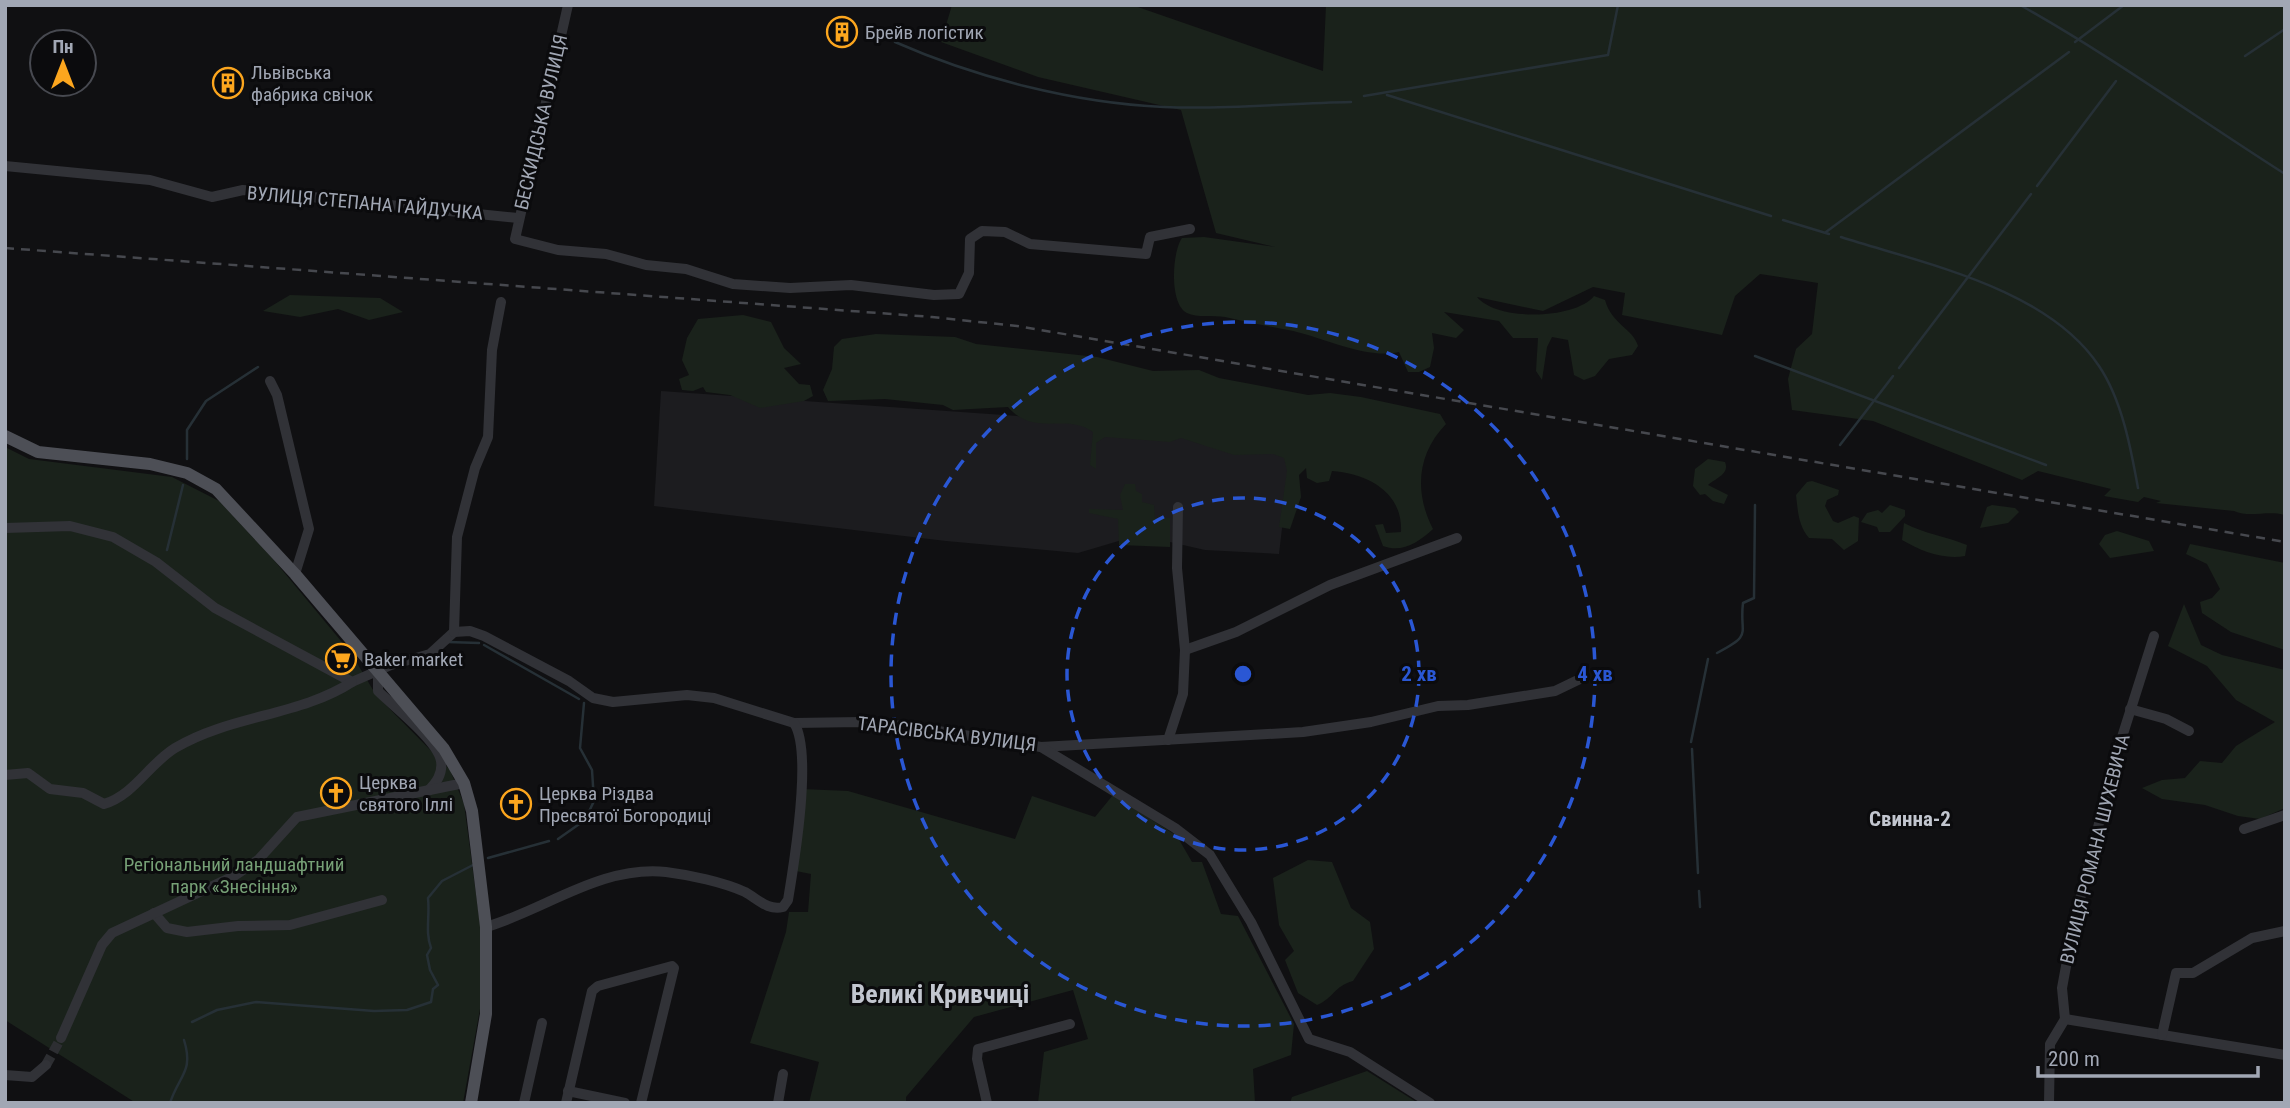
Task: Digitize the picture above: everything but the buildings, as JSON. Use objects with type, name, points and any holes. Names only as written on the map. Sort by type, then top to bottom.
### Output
[{"type":"main road","points":[[5,436],[38,452],[150,464],[187,472],[216,489],[295,575],[444,749],[464,783],[472,811],[486,927],[486,1014],[471,1103]]},
{"type":"main road","points":[[368,660],[375,665],[386,661],[400,662]]},
{"type":"main road","points":[[392,689],[390,675],[400,662]]},
{"type":"street","name":"БЕСКИДСЬКА ВУЛИЦЯ","points":[[568,5],[550,96],[515,239],[558,250],[606,254],[646,265],[686,269],[733,284],[790,288],[850,285],[934,295],[959,294],[969,273],[970,239],[982,231],[1004,232],[1030,244],[1146,254],[1150,237],[1190,229]]},
{"type":"street","name":"ВУЛИЦЯ СТЕПАНА ГАЙДУЧКА","points":[[5,166],[150,180],[212,197],[243,190],[518,218]]},
{"type":"street","points":[[5,775],[33,775],[50,789],[83,793],[104,804],[119,799],[174,749],[226,725],[335,693],[352,682],[400,662],[430,654],[454,632],[457,537],[475,468],[488,437],[492,350],[501,302]]},
{"type":"street","points":[[270,381],[277,395],[309,529],[295,575]]},
{"type":"street","points":[[1168,740],[1183,694],[1185,650],[1177,568],[1178,507]]},
{"type":"street","points":[[5,528],[70,526],[113,537],[156,562],[215,607],[352,682]]},
{"type":"street","points":[[1185,650],[1236,632],[1330,585],[1457,538]]},
{"type":"street","name":"ТАРАСІВСЬКА ВУЛИЦЯ","points":[[454,632],[470,631],[484,636],[569,681],[593,698],[613,702],[687,695],[714,698],[794,723],[861,722],[1041,747],[1352,725],[1409,710],[1555,691],[1582,678]]},
{"type":"street","name":"ВУЛИЦЯ РОМАНА ШУХЕВИЧА","points":[[2049,1103],[2050,1044],[2065,1019],[2062,988],[2074,923],[2130,709],[2154,636]]},
{"type":"street","points":[[378,672],[377,691],[430,743],[440,757],[437,781],[428,792]]},
{"type":"street","points":[[2130,709],[2166,719],[2189,731]]},
{"type":"street","points":[[486,927],[574,890],[646,872],[674,874],[730,887],[772,909],[783,907],[788,900],[796,845],[801,777],[799,734],[794,723]]},
{"type":"street","points":[[1041,747],[1175,828],[1210,855],[1251,922],[1309,1039],[1350,1052],[1430,1103]]},
{"type":"street","points":[[61,1038],[107,938],[234,876],[258,860],[297,817],[464,783]]},
{"type":"street","points":[[2245,829],[2285,815]]},
{"type":"street","points":[[154,913],[167,928],[187,932],[238,926],[290,925],[382,900]]},
{"type":"street","points":[[2162,1035],[2176,973],[2193,973],[2252,938],[2285,931]]},
{"type":"street","points":[[566,1103],[592,992],[598,986],[668,965],[674,968],[641,1103]]},
{"type":"street","points":[[2065,1019],[2285,1055]]},
{"type":"street","points":[[524,1103],[542,1023]]},
{"type":"street","points":[[988,1103],[977,1059],[978,1049],[1070,1024]]},
{"type":"street","points":[[5,1075],[32,1077],[46,1065]]},
{"type":"street","points":[[778,1103],[783,1074]]},
{"type":"street","points":[[568,1091],[625,1103]]},
{"type":"shaded area","points":[[661,391],[1060,419],[1291,452],[1279,554],[1205,550],[1139,535],[1078,553],[946,541],[654,506]]},
{"type":"green space","points":[[952,5],[1132,5],[1323,71],[1326,5],[2285,5],[2285,515],[2246,514],[2156,503],[2161,501],[2144,497],[2138,502],[2104,496],[2111,489],[2038,471],[2022,480],[1873,421],[1792,410],[1788,379],[1796,349],[1812,334],[1818,283],[1760,274],[1735,296],[1722,335],[1622,315],[1625,293],[1593,287],[1543,311],[1477,297],[1487,305],[1519,314],[1555,313],[1585,304],[1594,296],[1605,300],[1612,315],[1632,335],[1638,346],[1632,355],[1609,359],[1595,376],[1584,380],[1574,375],[1568,340],[1552,337],[1547,347],[1542,380],[1536,371],[1538,338],[1513,338],[1499,321],[1444,312],[1464,330],[1456,338],[1432,333],[1434,348],[1430,367],[1419,372],[1408,372],[1399,352],[1373,353],[1288,330],[1225,317],[1187,313],[1177,299],[1174,277],[1176,254],[1182,238],[1204,237],[1275,247],[1216,233],[1181,110],[1038,77],[941,42]]},
{"type":"green space","points":[[290,295],[380,298],[403,312],[369,320],[338,309],[300,317],[263,311]]},
{"type":"green space","points":[[743,315],[771,322],[784,348],[801,364],[784,368],[799,384],[810,385],[813,396],[804,401],[760,408],[730,395],[706,392],[703,387],[693,391],[682,390],[679,379],[689,375],[682,360],[687,338],[698,319]]},
{"type":"green space","points":[[876,334],[955,337],[976,344],[1097,357],[1153,371],[1199,370],[1219,378],[1308,395],[1330,393],[1361,397],[1440,414],[1446,424],[1429,448],[1424,461],[1421,487],[1433,529],[1410,545],[1397,548],[1383,546],[1375,525],[1383,524],[1386,533],[1401,532],[1400,518],[1390,496],[1370,481],[1345,473],[1332,471],[1329,481],[1317,483],[1307,478],[1306,468],[1299,475],[1301,497],[1290,529],[1279,527],[1287,471],[1284,458],[1273,454],[1234,455],[1181,438],[1170,442],[1105,437],[1096,443],[1096,469],[1090,465],[1093,432],[1072,424],[1029,421],[1008,407],[953,410],[943,405],[885,399],[828,401],[823,390],[832,369],[834,347],[842,339]]},
{"type":"green space","name":"Регіональний ландшафтний парк «Знесіння»","points":[[5,447],[29,459],[172,477],[219,501],[273,559],[351,653],[376,695],[450,770],[464,804],[482,939],[480,1009],[463,1103],[136,1103],[5,1020]]},
{"type":"green space","points":[[1708,459],[1725,462],[1724,473],[1708,485],[1728,495],[1724,504],[1713,501],[1705,494],[1700,495],[1693,486],[1695,469]]},
{"type":"green space","points":[[1812,481],[1839,490],[1838,495],[1827,500],[1825,506],[1833,521],[1838,523],[1854,516],[1859,518],[1858,541],[1844,550],[1832,539],[1809,538],[1803,528],[1796,495],[1807,482]]},
{"type":"green space","points":[[1125,484],[1135,484],[1136,491],[1142,494],[1142,502],[1154,505],[1155,518],[1170,518],[1170,547],[1119,545],[1118,519],[1089,513],[1089,509],[1123,510],[1120,495]]},
{"type":"green space","points":[[1890,505],[1905,510],[1905,516],[1890,532],[1879,532],[1877,527],[1861,522],[1867,513],[1878,510],[1882,513]]},
{"type":"green space","points":[[1992,505],[2015,508],[2019,512],[2008,523],[1980,528],[1987,507]]},
{"type":"green space","points":[[1904,523],[1967,545],[1965,556],[1940,556],[1909,544],[1902,540]]},
{"type":"green space","points":[[2117,531],[2149,541],[2154,551],[2110,558],[2099,544],[2105,535]]},
{"type":"green space","points":[[2190,544],[2285,563],[2285,650],[2231,632],[2202,613],[2200,602],[2212,598],[2220,589],[2207,564],[2186,554]]},
{"type":"green space","points":[[2184,604],[2201,645],[2222,655],[2285,670],[2285,808],[2260,819],[2238,816],[2205,805],[2162,799],[2142,788],[2162,780],[2185,778],[2200,761],[2222,763],[2236,746],[2275,722],[2236,700],[2207,666],[2168,646]]},
{"type":"green space","points":[[802,789],[848,791],[1015,839],[1032,796],[1095,817],[1113,795],[1177,836],[1192,862],[1202,862],[1221,914],[1238,916],[1294,1024],[1291,1055],[1253,1069],[1255,1103],[1038,1103],[1044,1052],[1088,1039],[1073,990],[974,1017],[906,1097],[906,1103],[809,1103],[819,1062],[750,1043],[786,932],[789,912],[808,912],[811,874],[796,871]]},
{"type":"green space","points":[[1308,860],[1332,862],[1351,908],[1370,922],[1374,949],[1353,981],[1317,1005],[1298,993],[1285,960],[1294,951],[1279,925],[1273,878]]},
{"type":"green space","points":[[1367,1071],[1418,1103],[1290,1103],[1292,1097]]},
{"type":"waterway","points":[[1364,96],[1608,55],[1618,5]]},
{"type":"waterway","points":[[2020,5],[2121,66],[2285,174]]},
{"type":"waterway","points":[[2075,42],[2124,5]]},
{"type":"waterway","points":[[2245,56],[2285,29]]},
{"type":"waterway","points":[[895,42],[992,77],[1061,94],[1130,105],[1187,108],[1351,102]]},
{"type":"waterway","points":[[1826,232],[2069,52]]},
{"type":"waterway","points":[[2037,186],[2116,81]]},
{"type":"waterway","points":[[1387,95],[1771,216]]},
{"type":"waterway","points":[[1899,368],[2031,194]]},
{"type":"waterway","points":[[1783,220],[1829,234]]},
{"type":"waterway","points":[[1841,237],[1982,282],[2049,317],[2076,339],[2099,366],[2114,394],[2129,441],[2138,488]]},
{"type":"waterway","points":[[1755,356],[2046,465]]},
{"type":"waterway","points":[[187,459],[187,430],[206,401],[258,367]]},
{"type":"waterway","points":[[1840,445],[1893,376]]},
{"type":"waterway","points":[[167,550],[183,485]]},
{"type":"waterway","points":[[1717,653],[1740,637],[1743,628],[1743,603],[1754,598],[1755,505]]},
{"type":"waterway","points":[[448,642],[479,643]]},
{"type":"waterway","points":[[484,645],[579,699]]},
{"type":"waterway","points":[[1691,742],[1708,659]]},
{"type":"waterway","points":[[558,839],[585,820],[594,801],[592,770],[580,748],[584,703]]},
{"type":"waterway","points":[[1692,749],[1698,873]]},
{"type":"waterway","points":[[488,858],[549,841]]},
{"type":"waterway","points":[[192,1022],[217,1010],[256,1002],[374,1011],[407,1010],[431,1002],[433,989],[438,985],[430,970],[427,955],[431,948],[428,936],[428,898],[442,881],[473,865]]},
{"type":"waterway","points":[[1699,891],[1700,907]]},
{"type":"waterway","points":[[170,1103],[186,1067],[187,1051],[184,1040]]},
{"type":"tunnel","points":[[46,1065],[61,1038]]},
{"type":"railway","points":[[5,248],[932,317],[1017,326],[2285,542]]},
{"type":"place","name":"Брейв логістик","points":[[842,32]]},
{"type":"place","name":"Львівська фабрика свічок","points":[[228,83]]},
{"type":"place","name":"Baker market","points":[[341,659]]},
{"type":"place","name":"Церква святого Іллі","points":[[336,793]]},
{"type":"place","name":"Церква Різдва Пресвятої Богородиці","points":[[516,804]]},
{"type":"district","name":"Свинна-2","points":[[1910,819]]},
{"type":"district","name":"Великі Кривчиці","points":[[940,994]]}]
